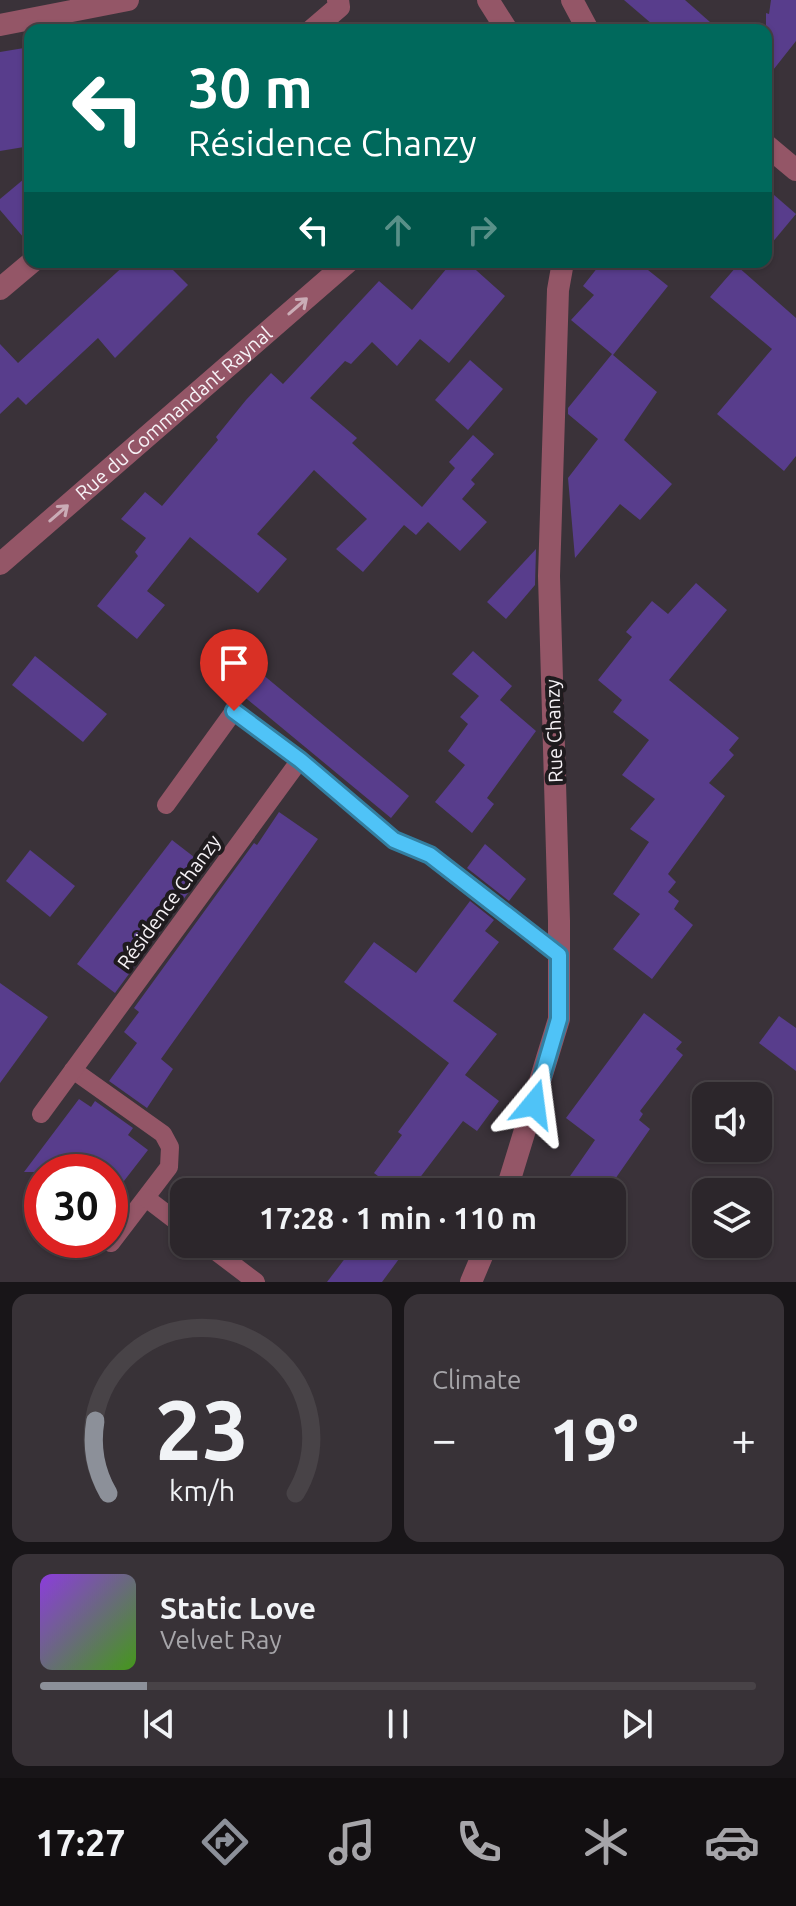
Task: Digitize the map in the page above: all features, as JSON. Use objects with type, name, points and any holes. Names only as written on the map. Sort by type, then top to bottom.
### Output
[{"type":"street","points":[[0,25],[128,0]]},
{"type":"street","points":[[319,24],[339,7],[338,0]]},
{"type":"street","points":[[488,0],[503,24]]},
{"type":"street","points":[[572,0],[585,24]]},
{"type":"street","points":[[772,150],[796,170]]},
{"type":"street","points":[[0,289],[25,268]]},
{"type":"street","name":"Rue du Commandant Raynal","points":[[0,564],[341,268]]},
{"type":"street","name":"Rue Chanzy","points":[[510,1178],[559,1019],[549,576],[558,290],[562,268]]},
{"type":"street","points":[[471,1282],[481,1258]]},
{"type":"lane","points":[[166,805],[234,711],[300,760],[394,840],[430,855],[559,955]]},
{"type":"lane","name":"Résidence Chanzy","points":[[41,1114],[300,760]]},
{"type":"lane","points":[[73,1070],[163,1134],[170,1147],[169,1167],[128,1221]]},
{"type":"lane","points":[[146,1198],[170,1216]]},
{"type":"lane","points":[[224,1258],[256,1282]]},
{"type":"building","points":[[624,0],[685,0],[712,24],[652,24]]},
{"type":"building","points":[[771,0],[796,0],[796,41],[772,71],[772,24],[766,24],[766,13],[769,14]]},
{"type":"building","points":[[24,48],[24,147],[0,151],[0,52]]},
{"type":"building","points":[[24,179],[24,238],[0,210],[0,199]]},
{"type":"building","points":[[772,193],[796,214],[772,243]]},
{"type":"building","points":[[121,268],[171,268],[188,285],[115,358],[98,338],[26,405],[18,397],[0,414],[0,344],[18,363]]},
{"type":"building","points":[[447,268],[474,268],[505,296],[449,363],[420,339],[397,366],[372,342],[351,364],[345,361],[310,398],[357,438],[352,443],[422,507],[455,468],[449,462],[473,435],[494,454],[471,480],[475,484],[462,499],[487,522],[460,551],[428,522],[416,535],[404,525],[363,572],[336,549],[367,519],[314,470],[257,534],[287,559],[258,593],[190,537],[147,591],[165,605],[137,639],[97,606],[138,556],[135,552],[146,538],[121,519],[145,492],[162,506],[271,373],[283,384],[379,281],[412,310]]},
{"type":"building","points":[[597,268],[646,268],[668,286],[613,355],[657,392],[624,440],[672,484],[640,520],[620,504],[575,558],[568,478],[598,439],[568,414],[568,408],[612,354],[571,320],[594,295],[583,286]]},
{"type":"building","points":[[735,268],[739,268],[796,318],[796,456],[784,471],[717,414],[772,349],[710,297]]},
{"type":"building","points":[[470,360],[503,389],[468,430],[435,400]]},
{"type":"building","points":[[536,549],[535,585],[506,619],[487,602]]},
{"type":"building","points":[[696,583],[727,610],[669,680],[739,738],[729,750],[734,755],[709,783],[725,796],[668,874],[676,882],[668,892],[679,901],[674,909],[693,925],[652,979],[613,949],[640,914],[613,894],[649,842],[630,829],[655,799],[622,775],[649,740],[613,712],[622,700],[598,680],[632,637],[626,632],[652,601],[668,614]]},
{"type":"building","points":[[473,651],[512,686],[500,700],[536,731],[487,798],[494,804],[472,833],[435,802],[465,765],[448,751],[468,724],[460,717],[479,696],[452,674]]},
{"type":"building","points":[[35,656],[107,714],[83,742],[12,685]]},
{"type":"building","points":[[249,663],[409,796],[391,818],[230,685]]},
{"type":"building","points":[[279,812],[318,839],[161,1059],[173,1069],[147,1108],[109,1081],[137,1043],[124,1032],[139,1012],[134,1008]]},
{"type":"building","points":[[172,840],[207,867],[115,993],[77,964]]},
{"type":"building","points":[[485,844],[526,879],[509,901],[467,868]]},
{"type":"building","points":[[30,850],[75,886],[50,917],[6,881]]},
{"type":"building","points":[[470,901],[494,920],[485,931],[499,942],[453,1001],[497,1034],[465,1075],[499,1101],[477,1131],[463,1121],[420,1178],[381,1178],[374,1173],[402,1135],[398,1132],[449,1063],[344,982],[374,942],[416,973]]},
{"type":"building","points":[[0,983],[48,1017],[0,1083]]},
{"type":"building","points":[[644,1013],[682,1042],[676,1049],[683,1055],[640,1111],[643,1114],[639,1120],[650,1129],[616,1178],[569,1178],[595,1140],[566,1118]]},
{"type":"building","points":[[779,1016],[796,1028],[796,1071],[759,1043]]},
{"type":"building","points":[[79,1099],[91,1107],[95,1101],[133,1128],[128,1135],[148,1150],[128,1176],[128,1154],[38,1154]]},
{"type":"building","points":[[345,1258],[400,1258],[382,1282],[327,1282]]},
{"type":"route","points":[[234,711],[300,760],[394,840],[430,855],[559,955],[559,1019],[534,1104]]}]
